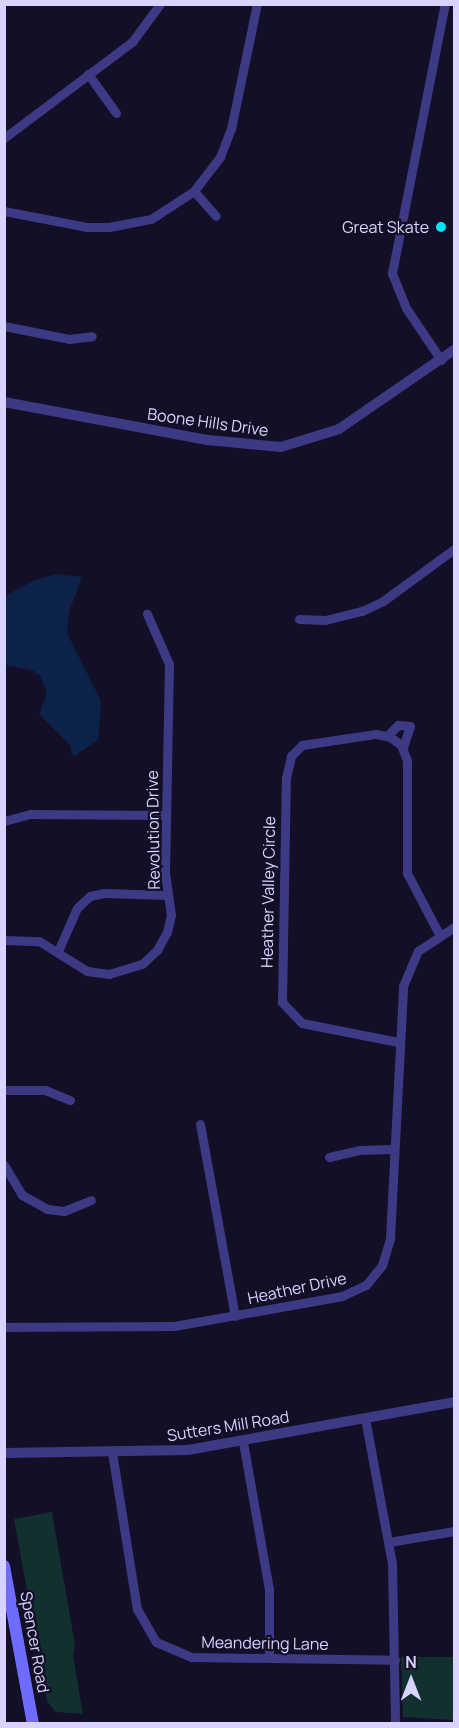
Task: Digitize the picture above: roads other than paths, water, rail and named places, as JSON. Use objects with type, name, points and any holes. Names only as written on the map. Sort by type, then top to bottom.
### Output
[{"type":"main road","name":"Spencer Road","points":[[4,1566],[33,1724]]},
{"type":"street","points":[[4,138],[138,36],[160,4]]},
{"type":"street","points":[[441,360],[405,308],[392,273],[445,4]]},
{"type":"street","points":[[4,211],[87,227],[109,227],[151,219],[194,191],[220,157],[231,129],[255,5]]},
{"type":"street","points":[[88,74],[116,113]]},
{"type":"street","points":[[194,191],[216,216]]},
{"type":"street","points":[[4,326],[69,339],[92,336]]},
{"type":"street","name":"Boone Hills Drive","points":[[4,402],[208,440],[281,447],[339,429],[454,350]]},
{"type":"street","points":[[300,619],[325,620],[362,611],[383,601],[454,549]]},
{"type":"street","name":"Revolution Drive","points":[[4,940],[39,941],[87,971],[109,974],[131,970],[149,958],[162,942],[170,923],[166,815],[169,664],[166,648],[147,614]]},
{"type":"street","name":"Heather Valley Circle","points":[[398,1042],[302,1023],[287,1012],[281,992],[286,778],[291,756],[312,742],[387,736],[398,724],[410,726],[403,748],[407,761],[407,873],[416,897],[439,934]]},
{"type":"street","points":[[387,736],[403,748]]},
{"type":"street","points":[[4,821],[31,814],[166,815]]},
{"type":"street","points":[[58,951],[77,908],[90,896],[104,893],[168,895]]},
{"type":"street","name":"Heather Drive","points":[[4,1327],[152,1328],[235,1316],[342,1296],[366,1285],[382,1265],[390,1238],[398,1042],[406,971],[418,951],[439,934],[454,927]]},
{"type":"street","points":[[4,1090],[45,1090],[70,1100]]},
{"type":"street","points":[[200,1124],[235,1316]]},
{"type":"street","points":[[329,1156],[360,1150],[392,1149]]},
{"type":"street","points":[[4,1165],[22,1195],[47,1209],[64,1211],[91,1200]]},
{"type":"street","name":"Sutters Mill Road","points":[[4,1454],[188,1450],[243,1442],[454,1402]]},
{"type":"street","points":[[365,1418],[389,1542],[395,1660],[395,1724]]},
{"type":"street","points":[[243,1442],[269,1588],[269,1658]]},
{"type":"street","name":"Meandering Lane","points":[[112,1452],[132,1588],[148,1634],[167,1649],[192,1658],[395,1660]]},
{"type":"street","points":[[389,1542],[454,1531]]},
{"type":"water","points":[[57,574],[82,577],[69,612],[67,633],[101,701],[98,740],[73,757],[70,745],[39,714],[47,693],[40,676],[32,670],[5,665],[5,596],[35,580]]},
{"type":"place","name":"Great Skate","points":[[441,227]]}]
